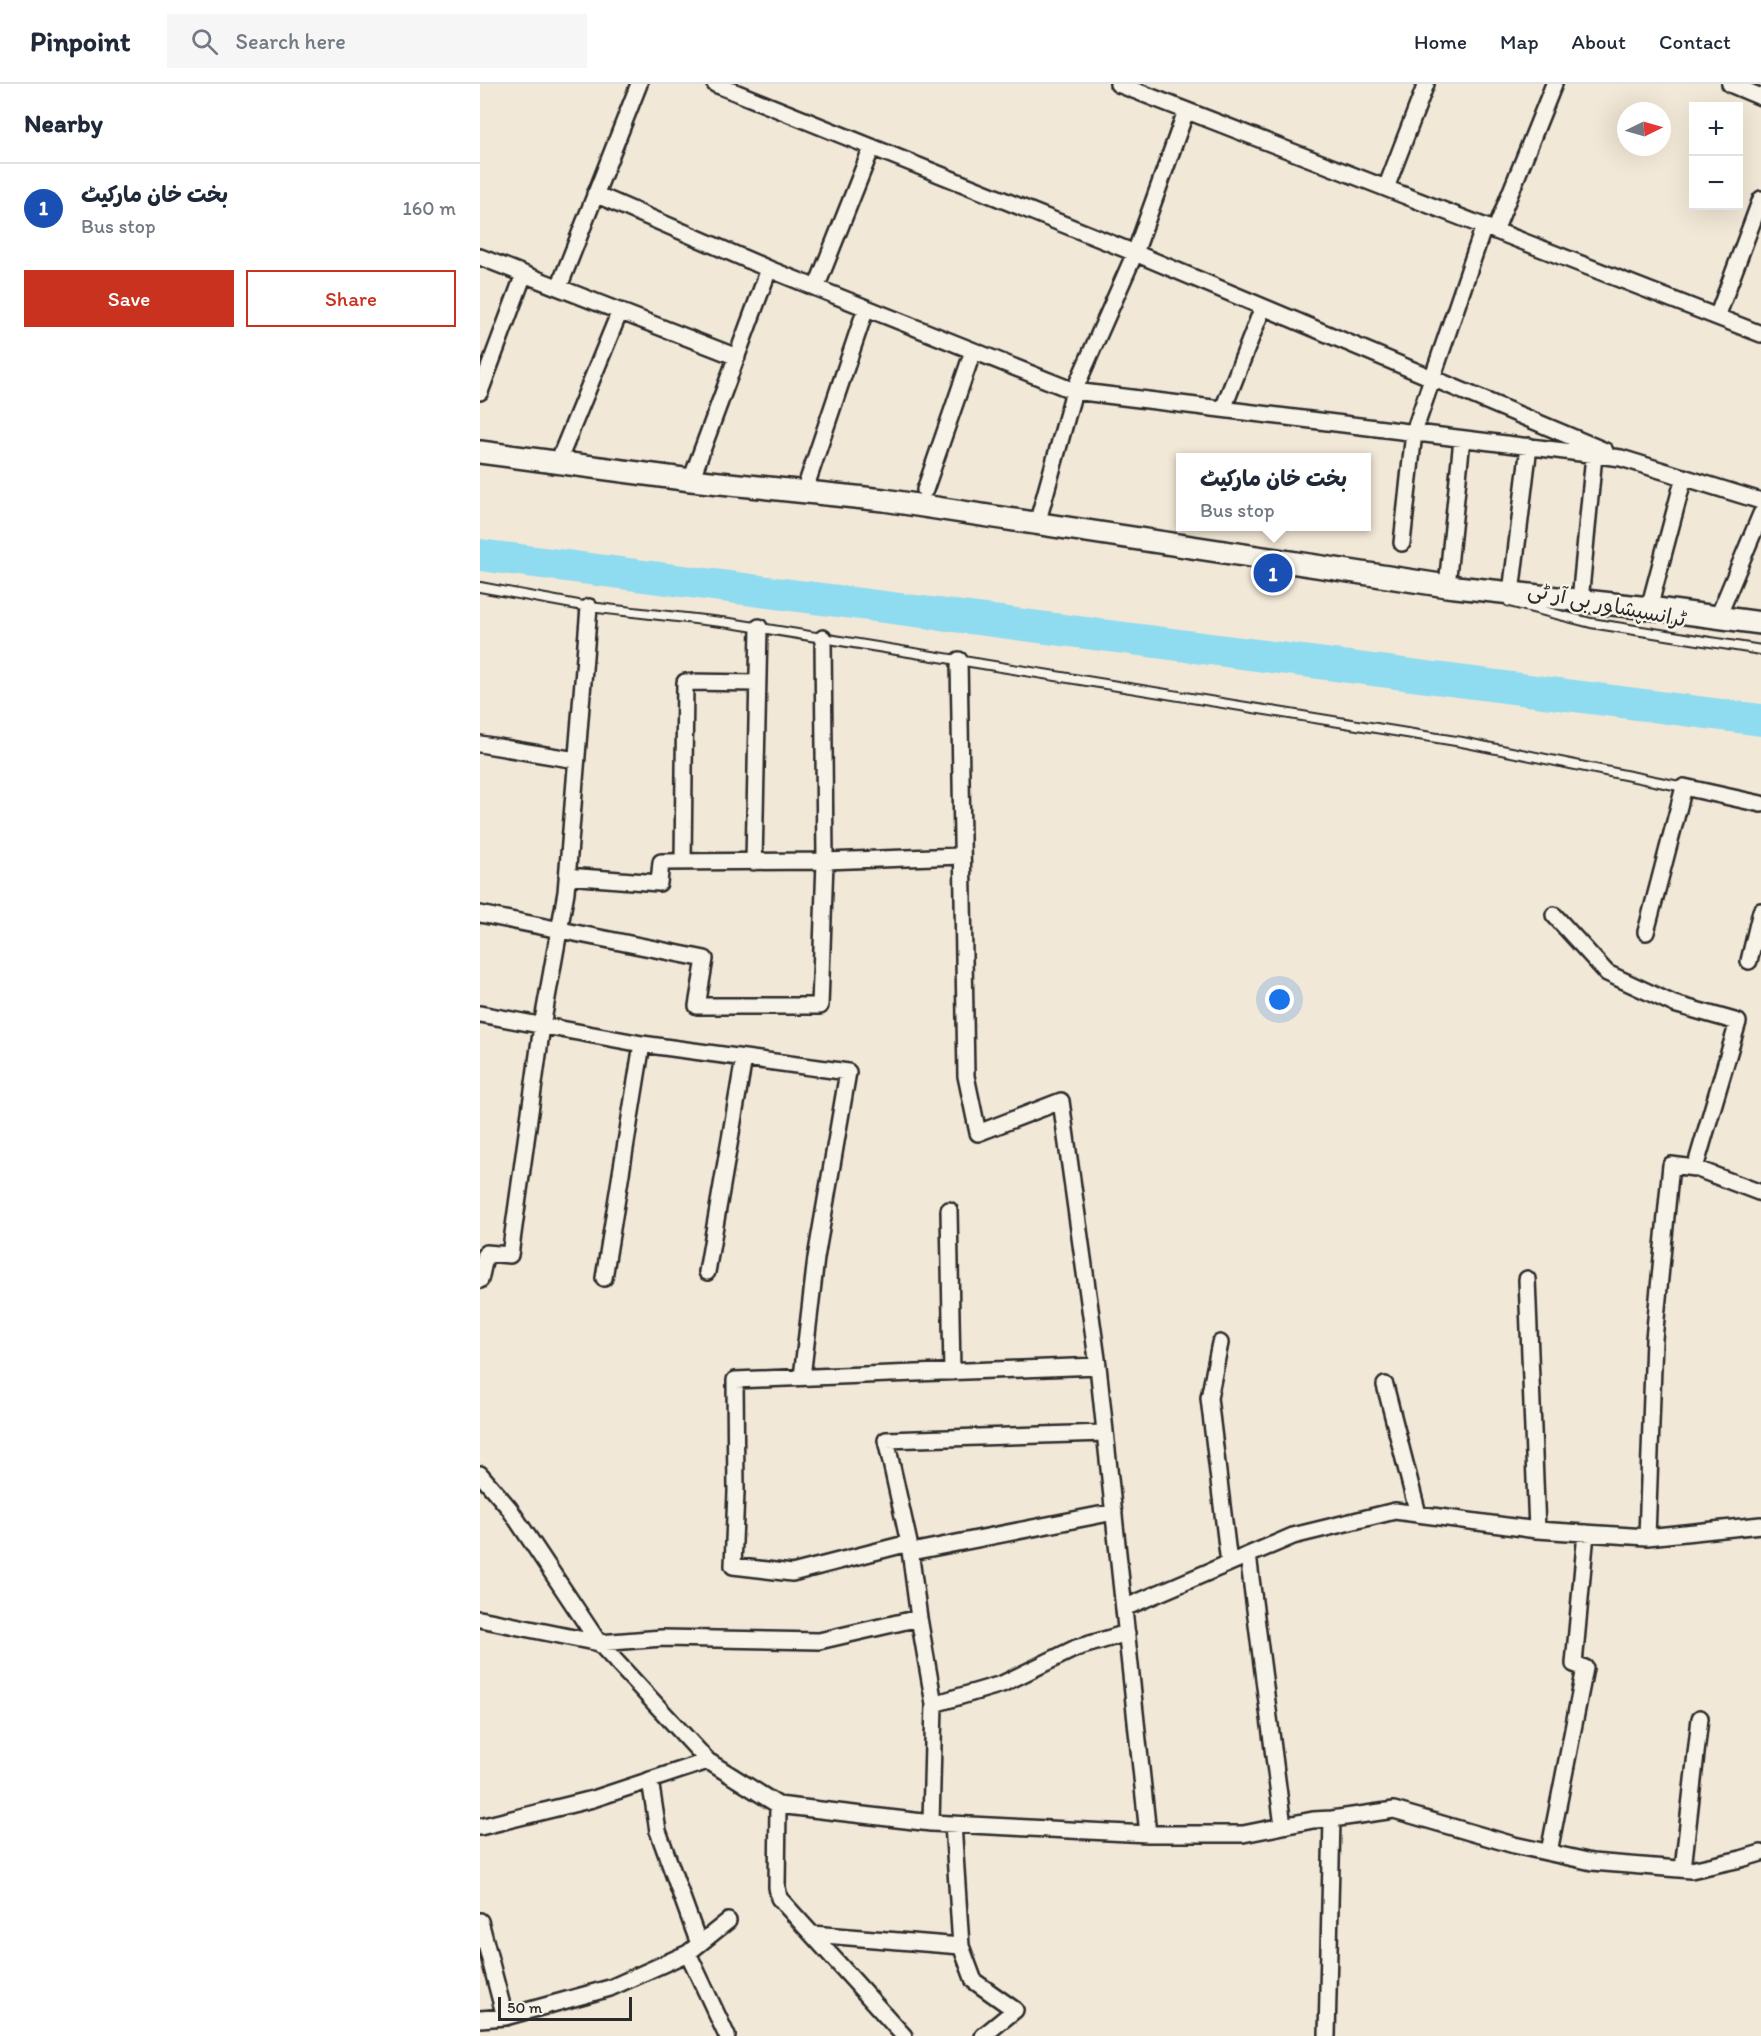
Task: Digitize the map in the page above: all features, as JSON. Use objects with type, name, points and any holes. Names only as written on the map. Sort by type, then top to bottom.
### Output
[{"type":"street","points":[[559,287],[639,84]]},
{"type":"street","points":[[715,84],[1135,253],[1621,458],[1761,501]]},
{"type":"street","points":[[1118,84],[1761,334]]},
{"type":"street","points":[[1386,188],[1426,84]]},
{"type":"street","points":[[1401,543],[1414,432],[1431,378],[1490,229],[1554,84]]},
{"type":"street","points":[[1730,84],[1761,97]]},
{"type":"street","points":[[1037,524],[1074,391],[1135,253],[1186,111]]},
{"type":"street","points":[[816,288],[872,147]]},
{"type":"street","points":[[595,194],[769,269],[1074,391],[1621,458]]},
{"type":"street","points":[[1717,317],[1761,199]]},
{"type":"street","points":[[480,257],[737,357]]},
{"type":"street","points":[[691,480],[769,269]]},
{"type":"street","points":[[480,392],[524,274]]},
{"type":"street","points":[[1223,409],[1263,307]]},
{"type":"street","points":[[804,492],[866,308]]},
{"type":"street","points":[[558,462],[620,311]]},
{"type":"street","points":[[925,490],[973,351]]},
{"type":"street","points":[[1447,586],[1462,439]]},
{"type":"street","points":[[1511,593],[1528,447]]},
{"type":"street","points":[[480,452],[691,480],[884,500],[1447,586],[1761,623]]},
{"type":"street","points":[[1580,601],[1594,455]]},
{"type":"street","points":[[1649,608],[1684,477]]},
{"type":"street","points":[[1718,617],[1761,514]]},
{"type":"street","points":[[480,1281],[486,1253],[510,1255],[542,1026],[567,876],[589,607]]},
{"type":"street","points":[[754,862],[759,627]]},
{"type":"street","points":[[480,914],[705,959],[697,1006],[820,1006],[825,861],[823,638]]},
{"type":"street","points":[[959,660],[966,1076],[978,1133],[1061,1101],[1098,1366],[1148,1834]]},
{"type":"street","points":[[683,862],[685,682],[758,683]]},
{"type":"street","points":[[480,744],[576,760]]},
{"type":"street","points":[[1646,932],[1684,788],[1761,804]]},
{"type":"street","points":[[567,876],[658,883],[661,862],[825,861],[961,856]]},
{"type":"street","points":[[1749,960],[1761,911]]},
{"type":"street","points":[[1554,915],[1606,973],[1674,1004],[1738,1022],[1695,1168]]},
{"type":"street","points":[[480,1014],[642,1044],[848,1072],[816,1258],[802,1377]]},
{"type":"street","points":[[604,1278],[642,1044]]},
{"type":"street","points":[[707,1272],[744,1058]]},
{"type":"street","points":[[1647,1537],[1654,1339],[1671,1166],[1695,1168],[1761,1193]]},
{"type":"street","points":[[949,1210],[952,1372]]},
{"type":"street","points":[[1527,1280],[1537,1530]]},
{"type":"street","points":[[1220,1343],[1209,1398],[1229,1563]]},
{"type":"street","points":[[1098,1366],[735,1380],[736,1492],[733,1566],[792,1573],[910,1548],[1114,1512]]},
{"type":"street","points":[[1385,1385],[1418,1514]]},
{"type":"street","points":[[931,1823],[934,1704],[910,1548],[886,1440],[1105,1433]]},
{"type":"street","points":[[480,1474],[509,1508],[599,1643],[708,1761],[778,1805],[931,1823],[1148,1834],[1242,1834],[1313,1820],[1394,1810],[1514,1845],[1592,1862],[1691,1870],[1761,1852]]},
{"type":"street","points":[[1124,1608],[1293,1536],[1395,1511],[1537,1530],[1647,1537],[1761,1525]]},
{"type":"street","points":[[1549,1852],[1585,1668],[1574,1664],[1586,1533]]},
{"type":"street","points":[[1248,1555],[1283,1826]]},
{"type":"street","points":[[480,1618],[599,1643],[662,1638],[819,1641],[919,1618]]},
{"type":"street","points":[[934,1704],[1002,1684],[1076,1648],[1127,1633]]},
{"type":"street","points":[[1683,1869],[1700,1718]]},
{"type":"street","points":[[480,1827],[593,1798],[708,1761]]},
{"type":"street","points":[[650,1780],[658,1831],[693,1948],[727,2036]]},
{"type":"street","points":[[778,1805],[777,1887],[779,1898],[904,2036]]},
{"type":"street","points":[[1327,2036],[1332,1819]]},
{"type":"street","points":[[953,1824],[961,1946],[974,1982],[1015,2010],[983,2036]]},
{"type":"street","points":[[480,1921],[505,2017]]},
{"type":"street","points":[[480,2019],[505,2017],[610,1988],[693,1948],[728,1921]]},
{"type":"street","points":[[812,1934],[961,1946]]},
{"type":"lane","name":"ٹرانسپشاور بی آر ٹی","points":[[1447,586],[1591,623],[1761,650]]},
{"type":"lane","points":[[480,587],[589,607],[759,627],[1462,742],[1684,788]]},
{"type":"waterway","points":[[480,555],[1761,720]]},
{"type":"place","name":"بخت خان مارکیٹ","points":[[1273,573]]}]
